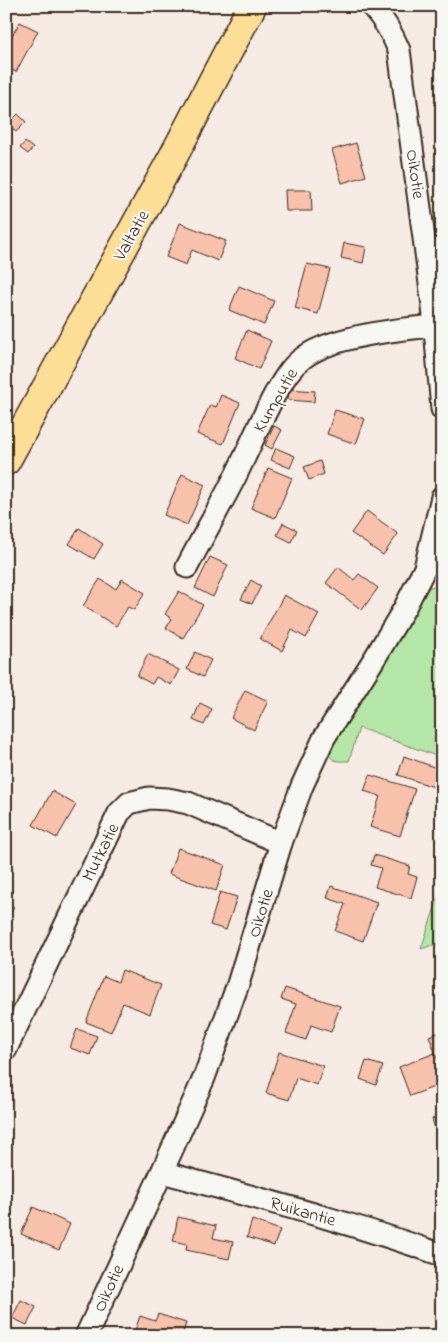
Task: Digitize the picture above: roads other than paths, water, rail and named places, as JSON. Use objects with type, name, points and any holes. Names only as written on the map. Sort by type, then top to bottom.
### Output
[{"type":"highway","name":"Valtatie","points":[[6,461],[173,157],[252,6]]},
{"type":"street","name":"Oikotie","points":[[383,11],[399,50],[432,296],[442,409]]},
{"type":"street","name":"Kumputie","points":[[187,567],[237,472],[264,414],[284,378],[303,357],[322,347],[350,339],[416,327],[435,326]]},
{"type":"street","name":"Oikotie","points":[[86,1336],[204,1078],[238,984],[281,843],[302,786],[324,738],[395,625],[433,570],[442,497]]},
{"type":"street","name":"Mutkatie","points":[[6,1049],[119,812],[129,803],[149,798],[188,803],[281,843]]},
{"type":"street","name":"Ruikantie","points":[[162,1172],[346,1223],[442,1255]]}]
